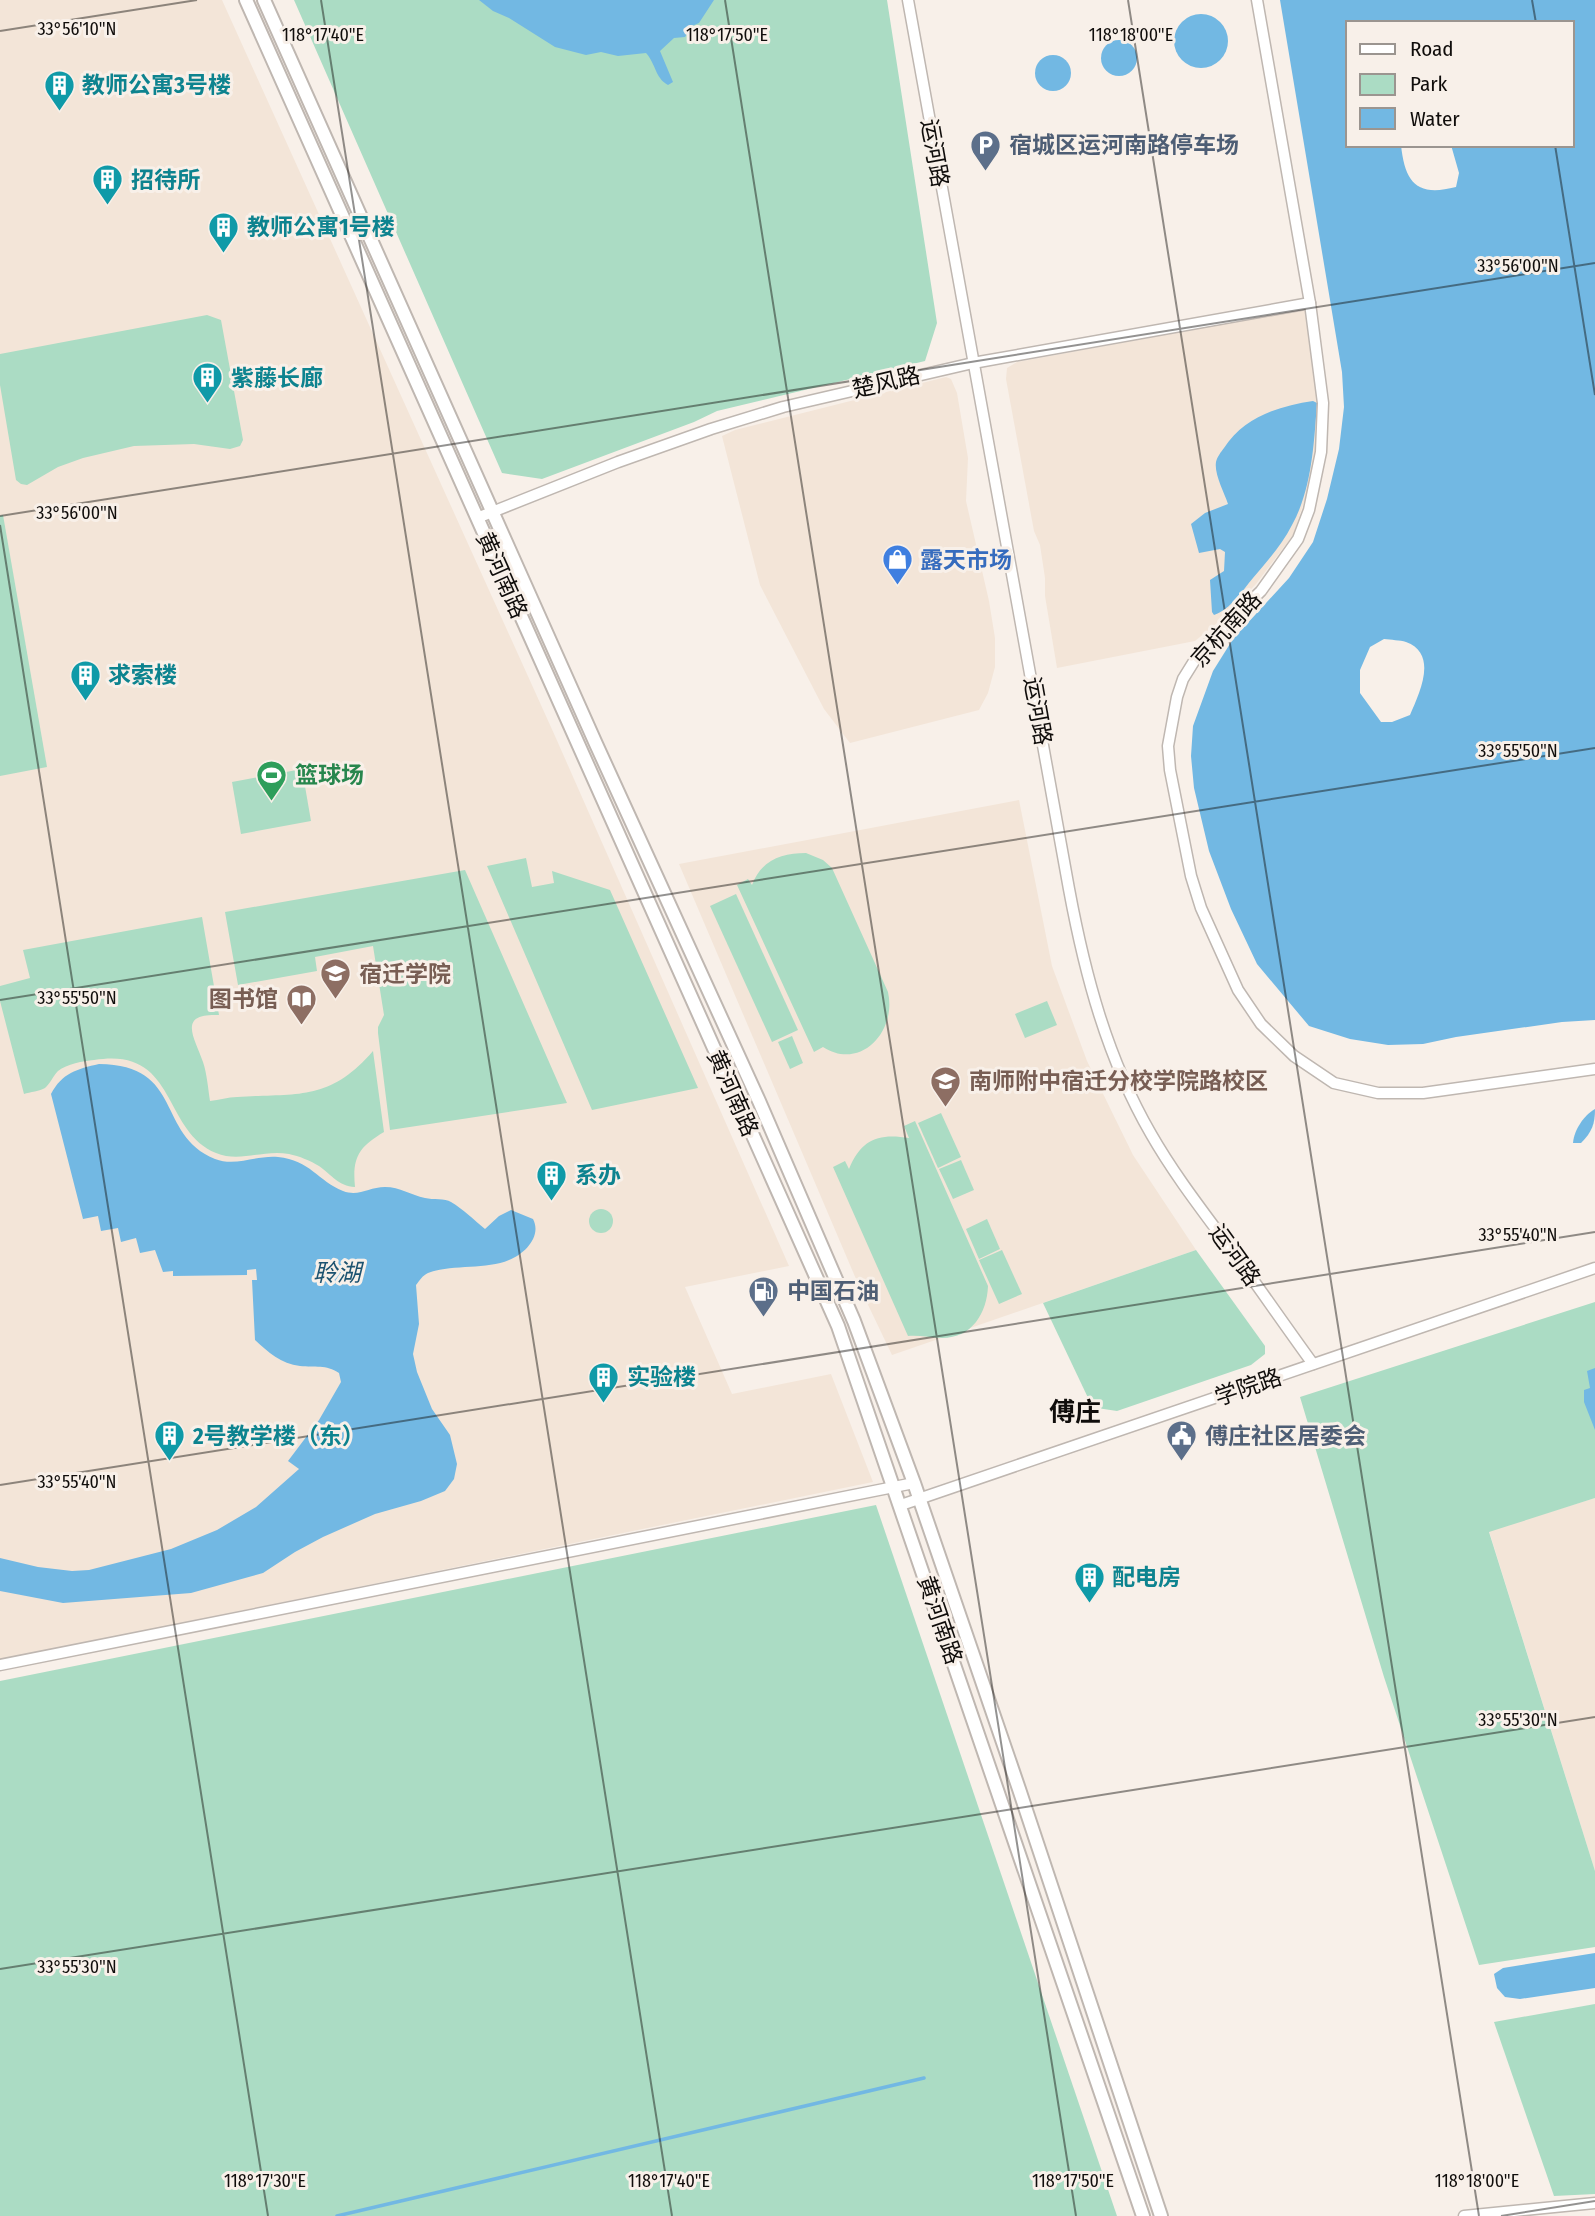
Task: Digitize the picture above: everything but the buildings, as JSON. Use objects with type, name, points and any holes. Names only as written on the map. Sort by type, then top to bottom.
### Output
[{"type":"main road","name":"黄河南路","points":[[246,0],[838,1326],[1143,2216]]},
{"type":"main road","name":"黄河南路","points":[[264,0],[759,1101],[854,1321],[920,1499],[1161,2216]]},
{"type":"street","name":"运河路","points":[[908,0],[1079,943],[1091,990],[1126,1085],[1151,1133],[1181,1182],[1313,1364]]},
{"type":"street","name":"京杭南路","points":[[1257,0],[1310,303],[1323,403],[1321,452],[1309,510],[1298,539],[1261,591],[1201,650],[1183,680],[1173,713],[1168,746],[1170,771],[1191,876],[1201,908],[1238,990],[1261,1024],[1294,1056],[1334,1083],[1378,1093],[1423,1093],[1595,1069]]},
{"type":"street","name":"楚风路","points":[[477,518],[710,429],[783,407],[973,363],[1310,303]]},
{"type":"street","name":"学院路","points":[[901,1505],[1595,1268]]},
{"type":"street","points":[[0,1665],[914,1483]]},
{"type":"street","points":[[1464,2216],[1595,2203]]},
{"type":"shaded area","name":"宿迁学院","points":[[0,0],[222,0],[555,736],[789,1266],[685,1287],[732,1394],[831,1374],[873,1482],[0,1660]]},
{"type":"shaded area","points":[[1307,309],[1318,385],[1319,428],[1309,487],[1293,535],[1256,584],[1222,619],[1195,641],[1057,668],[1040,545],[1034,531],[1006,379],[1007,368],[1017,362]]},
{"type":"shaded area","points":[[946,377],[951,379],[957,393],[968,458],[966,501],[989,601],[995,638],[995,667],[988,693],[979,710],[850,743],[824,709],[760,585],[722,436],[735,430]]},
{"type":"shaded area","name":"南师附中宿迁分校学院路校区","points":[[1019,800],[1052,966],[1087,1061],[1133,1155],[1196,1250],[892,1355],[859,1286],[679,864]]},
{"type":"shaded area","points":[[1595,1498],[1595,1871],[1489,1531]]},
{"type":"green space","points":[[294,0],[887,0],[937,323],[925,361],[717,411],[542,479],[502,473]]},
{"type":"green space","points":[[207,315],[221,320],[243,440],[240,446],[230,449],[194,444],[134,446],[58,467],[27,485],[16,480],[0,385],[0,354]]},
{"type":"green space","points":[[3,515],[47,767],[0,776],[0,516]]},
{"type":"green space","name":"篮球场","points":[[302,769],[311,821],[241,834],[232,782]]},
{"type":"green space","points":[[806,853],[823,860],[832,868],[888,992],[887,1021],[873,1044],[862,1051],[837,1053],[823,1047],[814,1052],[737,885],[748,879],[752,885],[761,869],[773,860],[789,854]]},
{"type":"green space","points":[[526,858],[532,887],[554,883],[552,871],[610,890],[698,1088],[592,1110],[487,866]]},
{"type":"green space","points":[[465,870],[567,1103],[390,1130],[378,1033],[384,1015],[373,946],[315,957],[317,971],[238,985],[225,912]]},
{"type":"green space","points":[[736,894],[798,1030],[772,1042],[710,906]]},
{"type":"green space","points":[[202,917],[219,1015],[197,1018],[192,1029],[204,1067],[210,1101],[311,1092],[342,1079],[373,1051],[384,1132],[368,1143],[359,1154],[355,1168],[355,1187],[340,1182],[316,1164],[293,1155],[270,1153],[234,1157],[216,1153],[198,1142],[155,1077],[141,1065],[121,1059],[90,1060],[70,1065],[58,1071],[45,1088],[24,1094],[0,1001],[0,986],[30,978],[23,950]]},
{"type":"green space","points":[[1047,1001],[1057,1025],[1025,1038],[1015,1014]]},
{"type":"green space","points":[[792,1036],[803,1063],[790,1069],[778,1042]]},
{"type":"green space","points":[[941,1113],[961,1157],[938,1168],[918,1123]]},
{"type":"green space","points":[[915,1121],[988,1286],[985,1306],[976,1322],[962,1334],[953,1337],[908,1336],[833,1167],[845,1161],[849,1169],[859,1151],[872,1140],[909,1138],[904,1126]]},
{"type":"green space","points":[[961,1160],[974,1190],[953,1199],[939,1169]]},
{"type":"green space","points":[[601,1209],[609,1213],[613,1221],[609,1229],[601,1233],[593,1229],[589,1221],[593,1213]]},
{"type":"green space","points":[[987,1219],[1000,1249],[979,1259],[966,1229]]},
{"type":"green space","points":[[1002,1250],[1022,1294],[999,1304],[979,1260]]},
{"type":"green space","points":[[1196,1250],[1265,1346],[1265,1354],[1251,1365],[1117,1411],[1097,1408],[1090,1402],[1043,1303]]},
{"type":"green space","points":[[1595,1302],[1595,1498],[1489,1532],[1595,1871],[1595,1947],[1479,1965],[1384,1677],[1300,1397]]},
{"type":"green space","points":[[876,1505],[1117,2216],[0,2216],[0,1681]]},
{"type":"green space","points":[[1595,2004],[1595,2194],[1554,2196],[1494,2022]]},
{"type":"water","points":[[479,0],[714,0],[699,23],[692,26],[685,37],[674,38],[660,51],[673,82],[668,85],[660,79],[646,53],[618,56],[601,52],[586,55],[555,47]]},
{"type":"water","points":[[1280,0],[1595,0],[1595,1020],[1562,1022],[1423,1044],[1388,1045],[1350,1039],[1309,1026],[1257,964],[1231,909],[1209,851],[1194,788],[1191,756],[1193,726],[1213,671],[1233,639],[1289,578],[1313,542],[1339,449],[1344,407],[1342,372]],"holes":[[[1384,639],[1404,641],[1416,648],[1422,656],[1424,675],[1421,686],[1410,715],[1392,722],[1381,722],[1360,693],[1360,670],[1370,647]]]},
{"type":"water","points":[[1201,14],[1220,22],[1228,41],[1220,60],[1201,68],[1182,60],[1174,41],[1182,22]]},
{"type":"water","points":[[1119,40],[1132,45],[1137,58],[1132,71],[1119,76],[1106,71],[1101,58],[1106,45]]},
{"type":"water","points":[[1053,55],[1066,60],[1071,73],[1066,86],[1053,91],[1040,86],[1035,73],[1040,60]]},
{"type":"water","points":[[1313,401],[1317,403],[1313,450],[1299,511],[1269,559],[1231,604],[1214,615],[1210,580],[1224,571],[1225,552],[1220,549],[1199,553],[1191,524],[1205,513],[1228,504],[1216,472],[1217,458],[1232,437],[1252,421],[1275,410]]},
{"type":"water","name":"聆湖","points":[[99,1064],[126,1067],[145,1076],[158,1088],[184,1134],[196,1148],[215,1159],[231,1162],[270,1157],[289,1159],[306,1166],[334,1187],[349,1193],[390,1187],[425,1198],[448,1201],[485,1229],[499,1216],[511,1210],[533,1219],[534,1238],[526,1249],[515,1257],[490,1265],[437,1270],[426,1274],[416,1285],[419,1324],[413,1354],[417,1372],[432,1409],[450,1435],[457,1464],[454,1479],[445,1491],[375,1514],[323,1537],[263,1573],[191,1593],[63,1603],[0,1591],[0,1558],[38,1567],[89,1570],[171,1549],[217,1530],[256,1507],[299,1469],[288,1461],[319,1420],[341,1382],[339,1373],[334,1370],[287,1363],[255,1340],[252,1280],[257,1280],[256,1269],[247,1270],[247,1275],[173,1276],[173,1271],[163,1272],[155,1250],[140,1253],[136,1238],[121,1242],[118,1228],[101,1231],[98,1216],[83,1219],[51,1094],[60,1081],[71,1073]]},
{"type":"water","points":[[1595,1109],[1588,1135],[1581,1143],[1573,1143],[1580,1123]]},
{"type":"water","points":[[1595,1368],[1595,1430],[1584,1402],[1584,1390],[1590,1388],[1587,1371]]},
{"type":"water","points":[[1595,1953],[1595,1988],[1520,1999],[1505,1997],[1497,1988],[1494,1974],[1503,1968]]},
{"type":"waterway","points":[[337,2216],[924,2078]]},
{"type":"place","name":"教师公寓3号楼","points":[[59,112]]},
{"type":"place","name":"宿城区运河南路停车场","points":[[986,172]]},
{"type":"place","name":"招待所","points":[[108,207]]},
{"type":"place","name":"教师公寓1号楼","points":[[224,254]]},
{"type":"place","name":"紫藤长廊","points":[[208,405]]},
{"type":"place","name":"露天市场","points":[[897,587]]},
{"type":"place","name":"求索楼","points":[[85,702]]},
{"type":"place","name":"篮球场","points":[[272,802]]},
{"type":"place","name":"宿迁学院","points":[[336,1001]]},
{"type":"place","name":"图书馆","points":[[301,1026]]},
{"type":"place","name":"南师附中宿迁分校学院路校区","points":[[946,1108]]},
{"type":"place","name":"系办","points":[[552,1202]]},
{"type":"place","name":"中国石油","points":[[764,1318]]},
{"type":"place","name":"实验楼","points":[[604,1404]]},
{"type":"place","name":"2号教学楼（东）","points":[[170,1463]]},
{"type":"place","name":"傅庄社区居委会","points":[[1182,1463]]},
{"type":"place","name":"配电房","points":[[1089,1604]]},
{"type":"district","name":"傅庄","points":[[1075,1412]]}]
